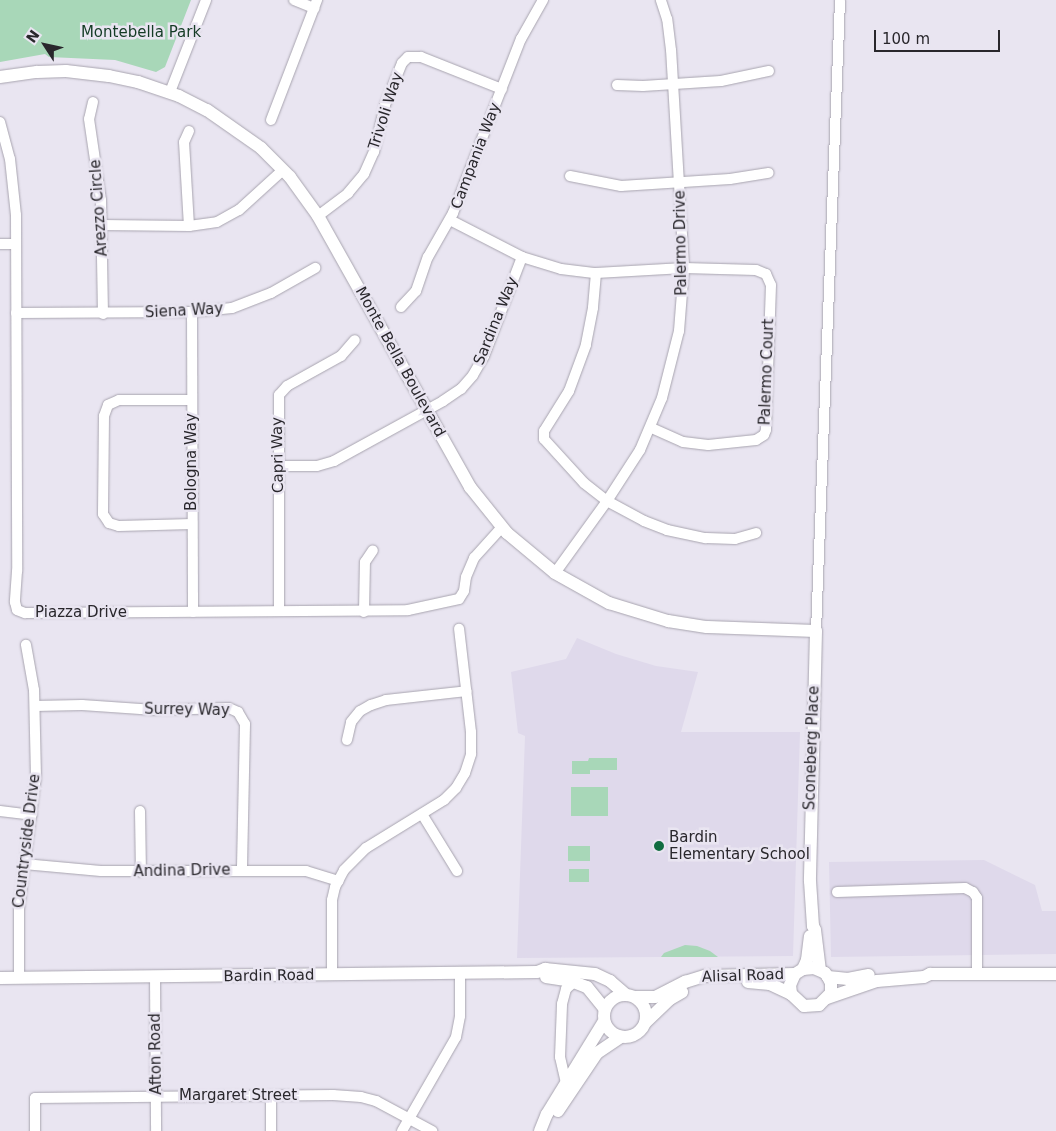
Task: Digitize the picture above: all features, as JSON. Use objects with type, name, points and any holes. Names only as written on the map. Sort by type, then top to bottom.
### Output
[{"type":"street","points":[[170,92],[206,0]]},
{"type":"street","points":[[271,120],[316,4],[294,0]]},
{"type":"street","name":"Palermo Drive","points":[[555,573],[629,469],[650,428],[662,398],[676,350],[682,310],[684,268],[670,33],[661,0]]},
{"type":"street","points":[[816,631],[840,0]]},
{"type":"street","name":"Campania Way","points":[[401,307],[416,290],[428,257],[450,220],[526,28],[539,1]]},
{"type":"street","name":"Trivoli Way","points":[[318,216],[348,193],[364,174],[374,152],[385,105],[402,63],[408,57],[421,57],[502,89]]},
{"type":"street","points":[[617,85],[733,80],[769,71]]},
{"type":"street","name":"Monte Bella Boulevard","points":[[0,77],[37,72],[81,72],[122,78],[170,92],[225,121],[261,148],[283,170],[318,216],[467,481],[502,527],[529,553],[555,573],[609,603],[668,621],[707,626],[816,631]]},
{"type":"street","name":"Arezzo Circle","points":[[93,102],[89,119],[99,178],[102,225],[103,314]]},
{"type":"street","name":"Piazza Drive","points":[[0,122],[13,180],[16,244],[17,571],[15,602],[17,610],[25,613],[279,610],[364,612],[408,610],[459,599],[474,558],[502,527]]},
{"type":"street","points":[[188,131],[184,142],[189,226]]},
{"type":"street","points":[[102,225],[189,226],[210,224],[232,215],[283,170]]},
{"type":"street","points":[[570,176],[612,186],[730,180],[769,173]]},
{"type":"street","points":[[450,220],[522,257],[561,269],[596,273],[684,268]]},
{"type":"street","points":[[0,244],[16,244]]},
{"type":"street","name":"Sardina Way","points":[[279,466],[317,466],[334,461],[461,389],[479,366],[522,257]]},
{"type":"street","name":"Siena Way","points":[[16,313],[192,312],[232,308],[252,302],[315,268]]},
{"type":"street","name":"Palermo Court","points":[[650,428],[682,442],[708,445],[756,440],[766,430],[770,280],[763,272],[756,270],[684,268]]},
{"type":"street","points":[[596,273],[593,308],[586,345],[569,391],[543,435],[566,465],[607,501],[644,521],[685,534],[735,539],[756,533]]},
{"type":"street","name":"Bologna Way","points":[[192,312],[193,612]]},
{"type":"street","name":"Capri Way","points":[[279,610],[279,395],[287,386],[341,356],[355,340]]},
{"type":"street","points":[[191,400],[119,400],[108,405],[104,416],[103,514],[109,523],[119,526],[192,524]]},
{"type":"street","points":[[364,612],[365,562],[373,550]]},
{"type":"street","points":[[332,975],[332,908],[338,881],[348,864],[359,854],[450,794],[465,773],[472,742],[459,630]]},
{"type":"street","name":"Sconeberg Place","points":[[799,972],[807,960],[812,926],[810,855],[816,631]]},
{"type":"street","name":"Countryside Drive","points":[[18,978],[19,909],[36,777],[35,706],[26,645]]},
{"type":"street","points":[[347,740],[351,722],[360,711],[371,705],[386,700],[466,691]]},
{"type":"street","name":"Surrey Way","points":[[35,706],[82,705],[155,710],[229,708],[238,712],[245,724],[242,870]]},
{"type":"street","points":[[0,811],[32,815]]},
{"type":"street","points":[[140,811],[140,872]]},
{"type":"street","points":[[422,814],[457,871]]},
{"type":"street","name":"Andina Drive","points":[[24,864],[83,870],[140,872],[306,870],[338,881]]},
{"type":"street","points":[[837,892],[965,888],[973,892],[978,898],[976,974]]},
{"type":"street","name":"Sconeberg Place","points":[[812,926],[815,930],[824,973]]},
{"type":"street","name":"Bardin Road","points":[[0,978],[537,972],[545,970],[595,974],[630,995]]},
{"type":"street","name":"Alisal Road","points":[[630,995],[655,997],[685,982],[706,976],[799,972],[824,973],[854,979],[903,970],[924,971],[930,974],[1056,974]]},
{"type":"street","name":"Bardin Road","points":[[537,972],[544,976],[574,982],[592,992],[604,1008]]},
{"type":"street","name":"Alisal Road","points":[[791,994],[790,985],[799,972]]},
{"type":"street","points":[[402,1131],[456,1036],[460,1016],[460,973]]},
{"type":"street","points":[[824,973],[832,988],[827,998]]},
{"type":"street","name":"Alisal Road","points":[[646,1022],[670,999],[701,985],[760,982],[780,987],[791,994],[799,1003],[809,1007],[819,1005],[827,998],[871,982],[924,978],[930,974]]},
{"type":"street","name":"Afton Road","points":[[155,977],[156,1131]]},
{"type":"street","points":[[566,1083],[560,1057],[564,995],[566,989],[574,982]]},
{"type":"street","points":[[630,995],[646,1011],[646,1022],[635,1034],[621,1037],[597,1053],[553,1118],[543,1127],[547,1114],[603,1023],[604,1008],[615,996],[630,995]]},
{"type":"street","points":[[603,1023],[608,1030],[621,1037]]},
{"type":"street","points":[[560,1057],[570,1062],[581,1060]]},
{"type":"street","points":[[271,1096],[271,1131]]},
{"type":"street","name":"Margaret Street","points":[[35,1131],[35,1098],[271,1096],[361,1097],[384,1104],[432,1131]]},
{"type":"shaded area","name":"Bardin Elementary School","points":[[577,638],[616,654],[656,666],[698,672],[681,732],[800,732],[793,956],[517,958],[525,736],[518,733],[511,672],[566,659]]},
{"type":"shaded area","points":[[984,860],[1035,885],[1042,911],[1056,911],[1056,954],[831,957],[829,862]]},
{"type":"green space","name":"Montebella Park","points":[[0,0],[191,0],[165,67],[156,72],[115,60],[49,57],[45,54],[0,62]]},
{"type":"green space","points":[[589,758],[617,758],[617,770],[590,770],[590,774],[572,774],[572,761],[588,761]]},
{"type":"green space","points":[[571,787],[608,787],[608,816],[571,816]]},
{"type":"green space","points":[[568,846],[590,846],[590,861],[568,861]]},
{"type":"green space","points":[[569,869],[589,869],[589,882],[569,882]]},
{"type":"green space","points":[[685,945],[697,946],[710,951],[718,957],[661,957],[664,953]]},
{"type":"place","name":"Bardin Elementary School","points":[[659,846]]}]
